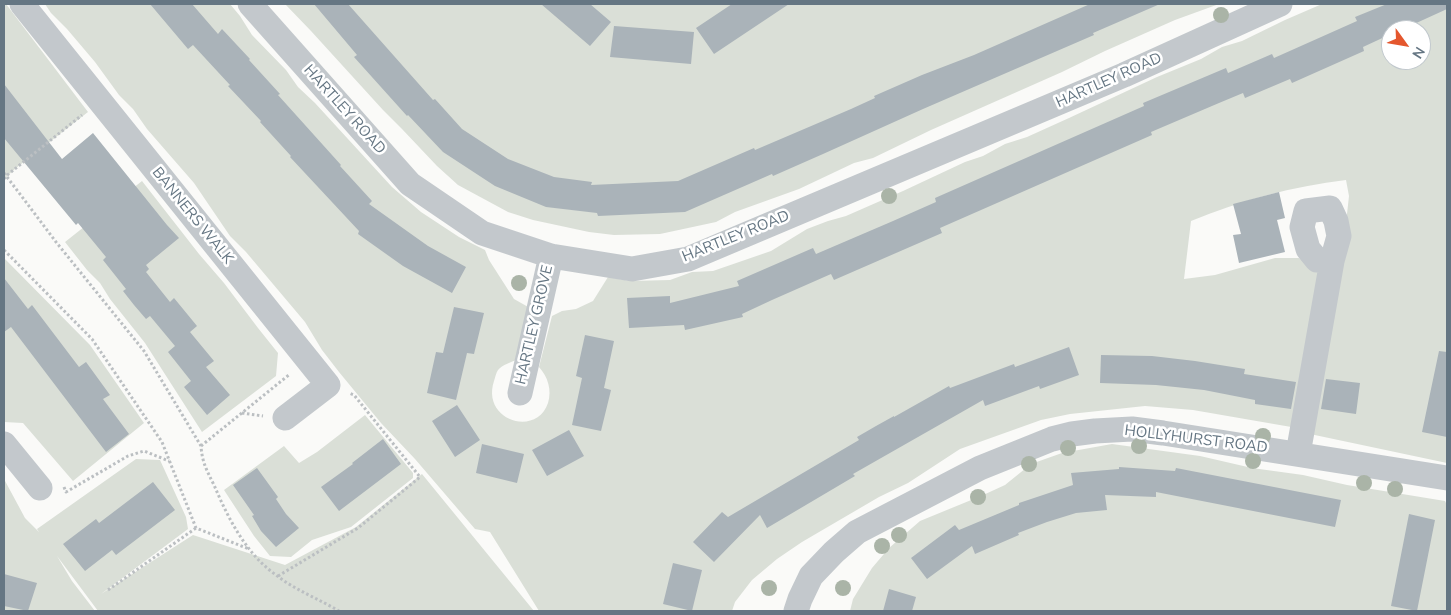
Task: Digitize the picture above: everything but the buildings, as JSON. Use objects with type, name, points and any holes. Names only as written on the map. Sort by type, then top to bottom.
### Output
[{"type":"street","name":"BANNERS WALK","points":[[22,4],[328,385]]},
{"type":"street","name":"HARTLEY ROAD","points":[[250,4],[410,184],[482,233],[551,256],[632,269],[688,259],[1124,75],[1280,4]]},
{"type":"street","name":"HARTLEY GROVE","points":[[520,393],[551,256]]},
{"type":"street","points":[[1298,454],[1332,261]]},
{"type":"street","points":[[285,418],[328,385]]},
{"type":"street","name":"HOLLYHURST ROAD","points":[[796,611],[811,576],[857,532],[980,468],[1052,438],[1095,431],[1132,430],[1163,433],[1447,478]]},
{"type":"street","points":[[4,444],[40,488]]},
{"type":"path","points":[[100,101],[4,176],[144,351],[201,446],[202,458],[225,511],[249,549],[262,564],[277,576],[339,611]]},
{"type":"path","points":[[4,250],[92,339],[162,442],[196,528],[249,549]]},
{"type":"path","points":[[201,446],[308,360]]},
{"type":"path","points":[[277,576],[358,528],[420,477],[354,395],[328,385]]},
{"type":"path","points":[[40,488],[60,480],[66,492],[128,456],[144,450],[170,461]]},
{"type":"path","points":[[108,590],[196,528]]},
{"type":"shaded area","points":[[4,4],[6,4],[88,112],[4,179]]},
{"type":"shaded area","points":[[45,4],[230,4],[252,35],[286,70],[298,87],[392,187],[421,212],[459,237],[485,250],[489,260],[514,299],[530,308],[518,359],[498,370],[492,395],[495,406],[502,414],[512,420],[522,422],[533,420],[542,414],[548,403],[550,393],[548,384],[545,375],[539,367],[552,316],[562,311],[576,309],[593,301],[608,277],[630,281],[670,280],[692,272],[713,271],[771,251],[807,229],[846,216],[965,162],[983,156],[1005,144],[1027,137],[1157,77],[1201,59],[1222,47],[1242,41],[1322,4],[1447,4],[1447,463],[1310,434],[1349,196],[1346,180],[1306,186],[1267,195],[1191,221],[1184,279],[1215,275],[1275,258],[1299,258],[1309,265],[1326,267],[1297,428],[1193,410],[1145,406],[1070,414],[1041,420],[960,449],[908,483],[879,497],[802,542],[777,559],[752,580],[735,602],[732,611],[539,611],[490,532],[475,529],[415,459],[381,423],[322,350],[305,322],[246,252],[230,236],[194,183],[147,129],[133,109],[119,95],[95,62]]},
{"type":"shaded area","points":[[285,4],[1219,4],[1175,20],[1105,51],[873,158],[854,163],[799,189],[735,212],[716,222],[660,234],[614,235],[589,232],[533,220],[508,212],[458,185],[383,110]]},
{"type":"shaded area","points":[[142,181],[278,353],[276,376],[202,432],[145,343],[110,299],[100,283],[65,242]]},
{"type":"shaded area","points":[[4,258],[90,345],[144,423],[73,481],[23,423],[4,422]]},
{"type":"shaded area","points":[[365,415],[413,473],[413,478],[351,527],[312,540],[291,557],[270,556],[254,536],[224,490],[284,446],[299,463],[317,452]]},
{"type":"shaded area","points":[[1112,444],[1200,456],[1252,468],[1303,475],[1347,485],[1445,501],[1447,505],[1447,611],[850,611],[853,599],[872,568],[889,548],[920,521],[1005,485],[1031,464],[1062,453]]},
{"type":"shaded area","points":[[136,459],[160,460],[186,517],[188,529],[101,594],[193,535],[285,565],[356,527],[422,474],[534,611],[98,611],[57,556],[72,581],[95,611],[4,611],[4,479],[25,518],[39,532],[37,529]]}]
